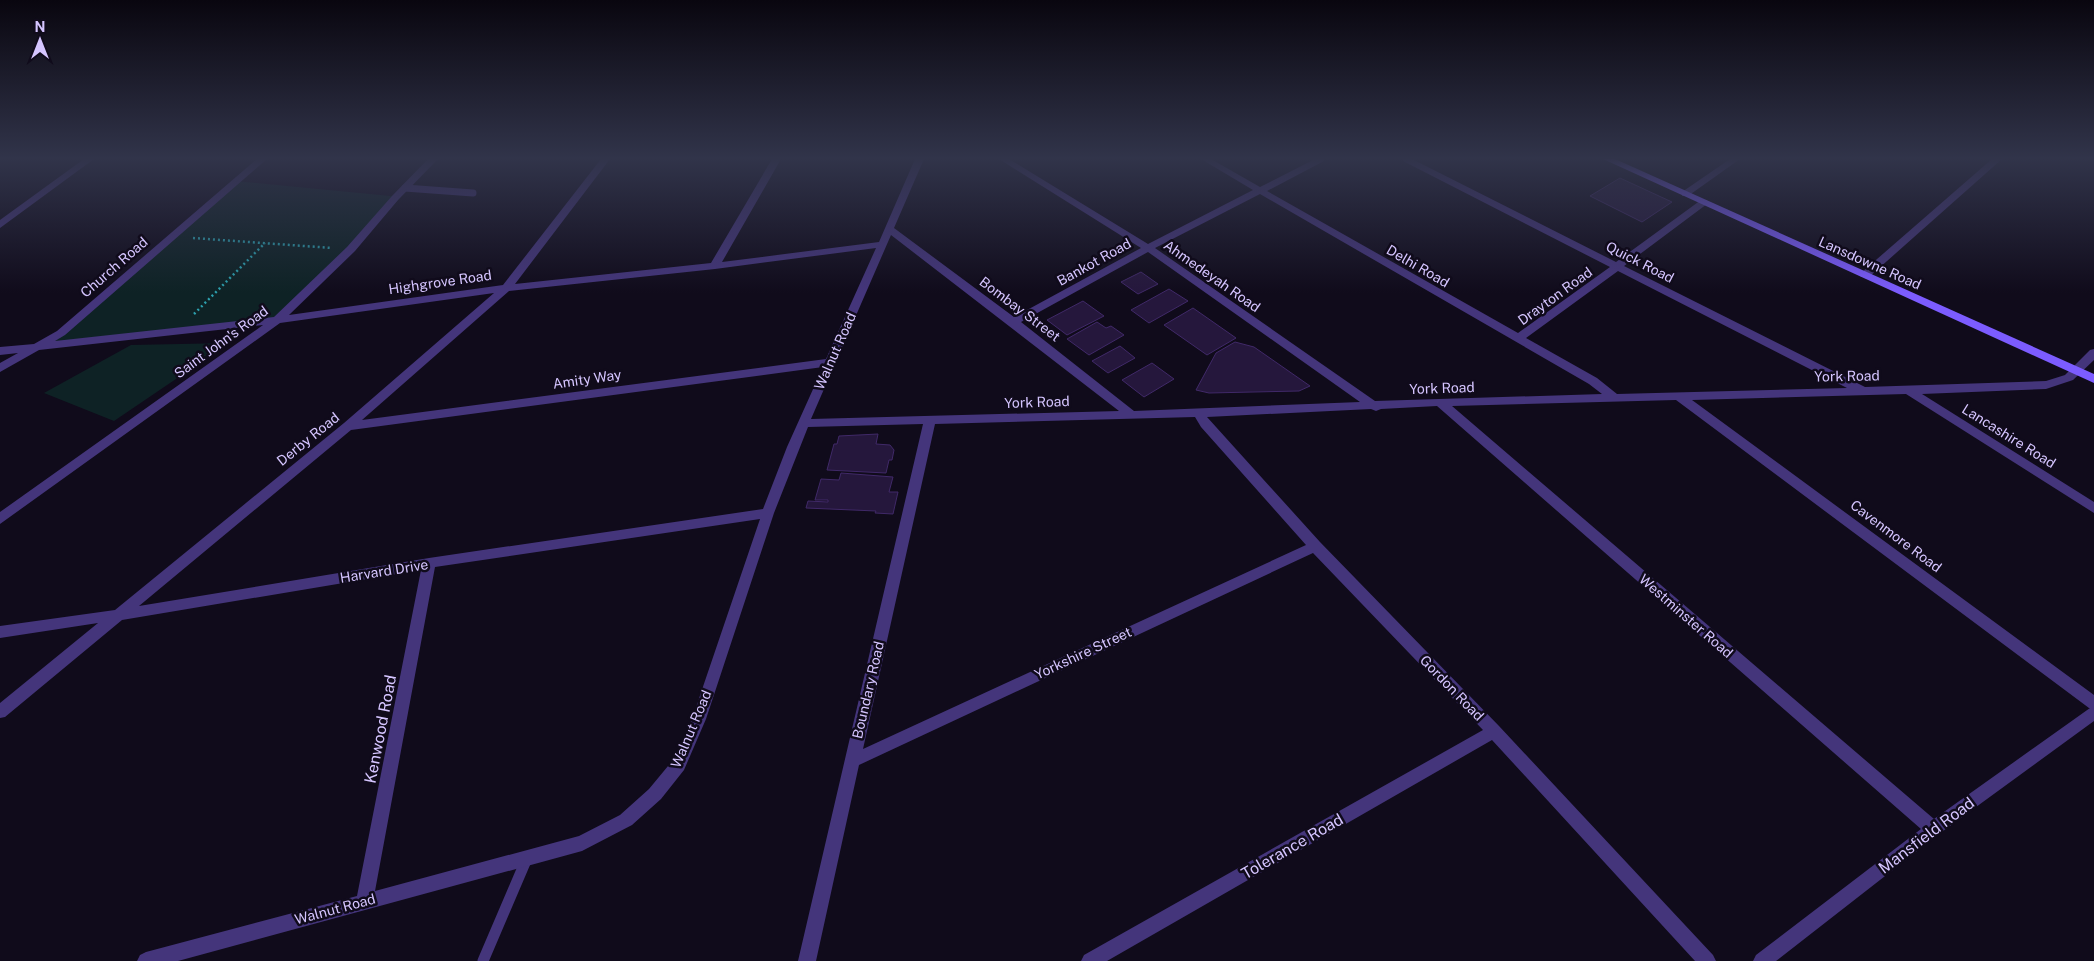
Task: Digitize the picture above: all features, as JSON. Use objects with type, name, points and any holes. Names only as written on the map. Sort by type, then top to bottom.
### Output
[{"type":"street","points":[[0,225],[29,204]]},
{"type":"street","name":"Church Road","points":[[0,368],[61,333],[210,204]]},
{"type":"street","name":"Saint John's Road","points":[[0,519],[277,320],[351,249],[391,204]]},
{"type":"street","name":"Derby Road","points":[[0,712],[348,426],[506,288],[570,204]]},
{"type":"street","points":[[715,266],[750,204]]},
{"type":"street","name":"Walnut Road","points":[[146,961],[365,900],[582,843],[626,820],[656,794],[679,765],[698,720],[768,513],[803,423],[900,204]]},
{"type":"street","name":"Ahmedeyah Road","points":[[1076,204],[1148,248],[1376,406]]},
{"type":"street","name":"Bankot Road","points":[[1013,322],[1148,248],[1236,204]]},
{"type":"street","name":"Delhi Road","points":[[1283,204],[1518,340],[1593,381],[1616,399]]},
{"type":"street","name":"Quick Road","points":[[1494,204],[1863,391]]},
{"type":"street","name":"Drayton Road","points":[[1518,340],[1619,267],[1702,204]]},
{"type":"street","name":"Lansdowne Road","points":[[1708,204],[2094,379]]},
{"type":"street","points":[[1865,275],[1946,204]]},
{"type":"street","name":"Bombay Street","points":[[889,229],[1131,414]]},
{"type":"street","name":"Highgrove Road","points":[[0,351],[277,320],[506,288],[715,266],[883,244]]},
{"type":"street","name":"York Road","points":[[803,423],[1199,413],[1440,402],[1616,399],[2054,385],[2067,380],[2077,372],[2094,353]]},
{"type":"street","name":"Amity Way","points":[[348,426],[830,362]]},
{"type":"street","name":"Lancashire Road","points":[[1908,390],[2094,508]]},
{"type":"street","name":"Cavenmore Road","points":[[1679,396],[2094,703]]},
{"type":"street","name":"Westminster Road","points":[[1440,402],[1933,829]]},
{"type":"street","name":"Gordon Road","points":[[1199,413],[1205,424],[1314,546],[1494,731],[1707,961]]},
{"type":"street","name":"Boundary Road","points":[[807,961],[930,420]]},
{"type":"street","name":"Harvard Drive","points":[[0,632],[116,615],[429,563],[768,513]]},
{"type":"street","name":"Yorkshire Street","points":[[852,761],[1314,546]]},
{"type":"street","name":"Kenwood Road","points":[[365,900],[429,563]]},
{"type":"street","name":"Mansfield Road","points":[[1762,961],[1933,829],[2094,713]]},
{"type":"street","name":"Tolerance Road","points":[[1090,961],[1494,731]]},
{"type":"lane","points":[[483,961],[527,858]]},
{"type":"path","points":[[191,238],[351,249]]},
{"type":"path","points":[[178,331],[265,243]]},
{"type":"green space","points":[[209,204],[394,204],[284,319],[40,346]]},
{"type":"green space","points":[[229,343],[114,421],[44,393],[131,345]]},
{"type":"building","points":[[1606,204],[1669,204],[1642,222]]},
{"type":"building","points":[[1141,272],[1158,284],[1138,294],[1121,282]]},
{"type":"building","points":[[1169,289],[1188,301],[1149,323],[1131,310]]},
{"type":"building","points":[[1083,301],[1104,316],[1067,335],[1047,320]]},
{"type":"building","points":[[1193,308],[1236,338],[1207,355],[1164,325]]},
{"type":"building","points":[[1097,322],[1106,328],[1111,326],[1124,335],[1089,355],[1067,339]]},
{"type":"building","points":[[1235,342],[1254,347],[1310,386],[1299,391],[1209,393],[1196,390],[1216,353]]},
{"type":"building","points":[[1120,346],[1135,358],[1108,373],[1092,361]]},
{"type":"building","points":[[1152,363],[1174,379],[1144,397],[1122,380]]},
{"type":"building","points":[[878,434],[876,444],[890,445],[894,450],[886,473],[827,470],[834,444],[837,444],[839,436]]},
{"type":"building","points":[[841,473],[893,477],[889,492],[898,492],[893,514],[875,513],[876,511],[806,508],[808,501],[828,502],[828,500],[815,500],[821,479],[839,480]]}]
